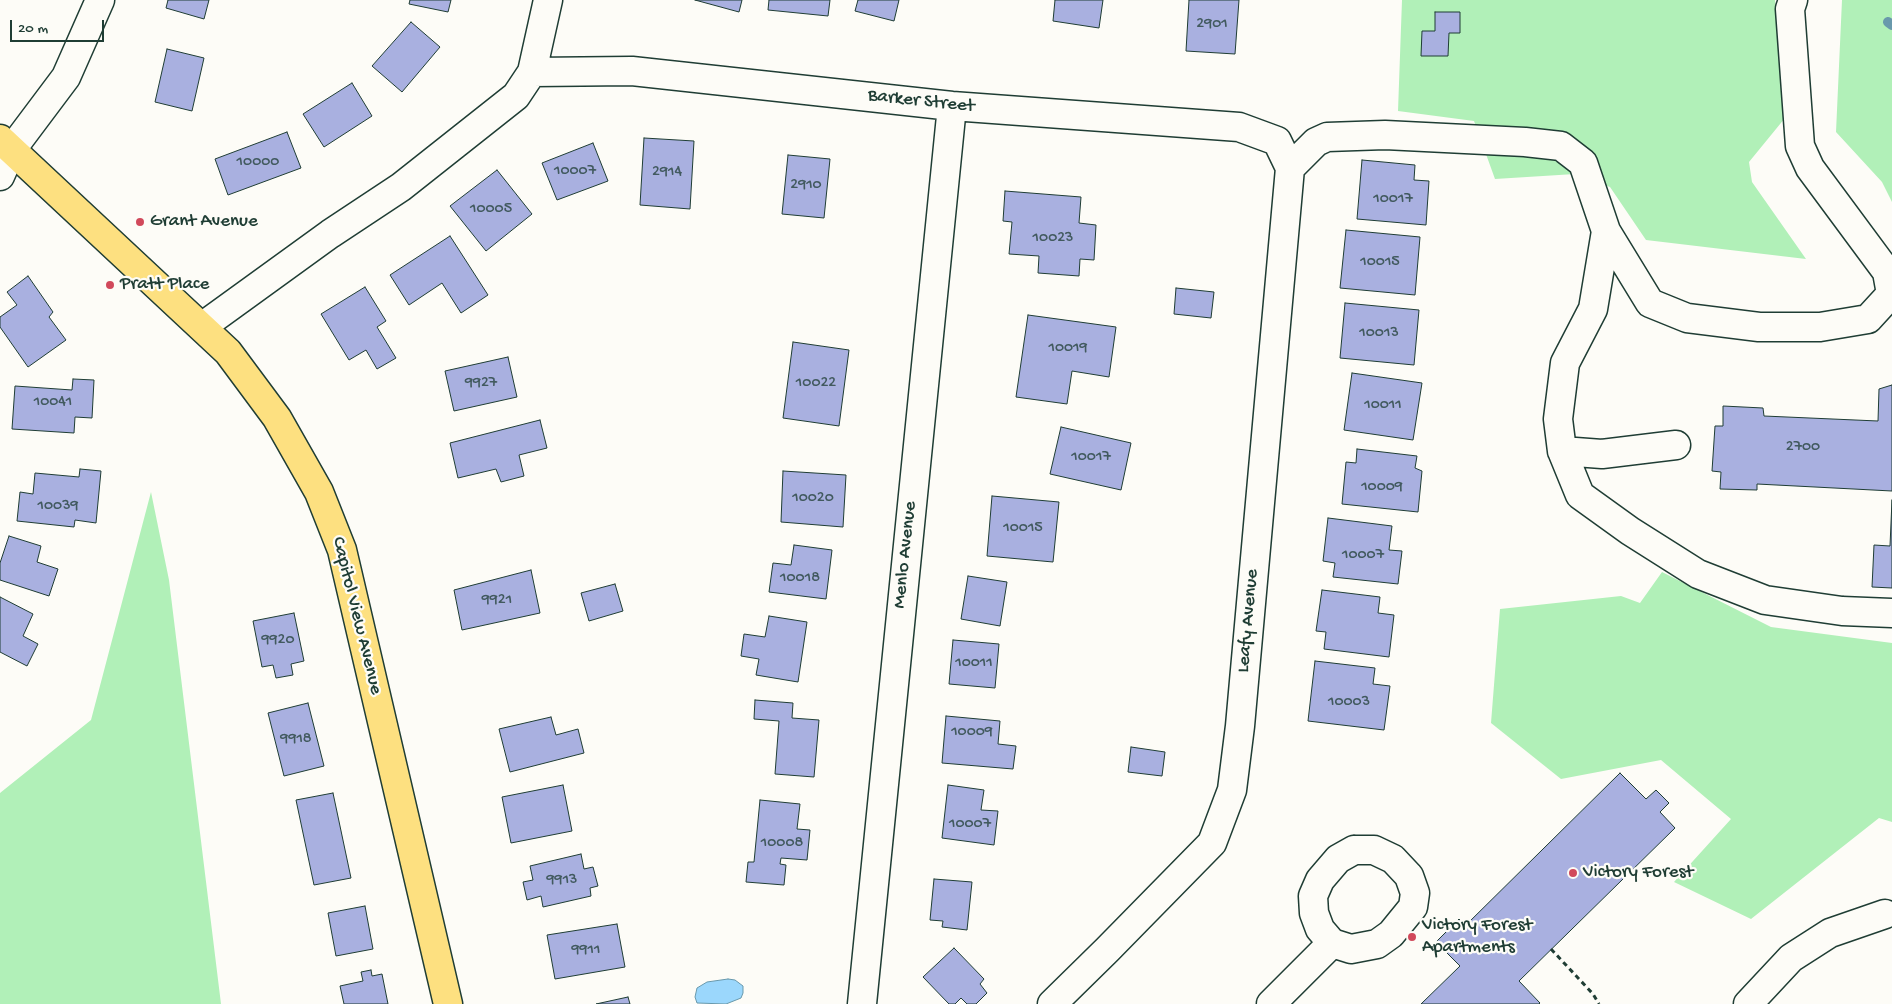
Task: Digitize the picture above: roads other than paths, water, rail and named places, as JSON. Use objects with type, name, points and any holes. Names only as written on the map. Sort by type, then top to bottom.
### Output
[{"type":"main road","name":"Capitol View Avenue","points":[[6,144],[203,326],[228,352],[277,418],[319,492],[342,550],[448,1004]]},
{"type":"street","points":[[0,176],[6,144],[66,77],[100,0]]},
{"type":"street","points":[[203,326],[330,234],[401,187],[516,96],[532,72],[548,0]]},
{"type":"street","points":[[1290,168],[1316,142],[1327,138],[1385,135],[1525,142],[1561,146],[1583,163],[1606,231],[1650,303],[1687,318],[1759,327],[1820,328],[1868,319],[1891,294],[1887,272],[1810,168],[1800,146],[1790,9],[1794,0]]},
{"type":"street","name":"Barker Street","points":[[532,72],[632,72],[952,106],[1239,127],[1276,141],[1290,168]]},
{"type":"street","name":"Menlo Avenue","points":[[862,1004],[952,106]]},
{"type":"street","name":"Leafy Avenue","points":[[1052,1004],[1212,843],[1232,790],[1241,716],[1290,168]]},
{"type":"street","points":[[1606,231],[1593,309],[1566,363],[1558,419],[1562,451],[1580,495],[1630,531],[1698,574],[1765,600],[1842,611],[1892,613]]},
{"type":"street","points":[[1562,451],[1602,454],[1676,445]]},
{"type":"street","points":[[1748,1004],[1791,958],[1830,933],[1885,914]]},
{"type":"street","points":[[1271,1004],[1332,943]]},
{"type":"water","points":[[735,980],[743,986],[741,998],[726,1004],[697,1003],[695,997],[697,988],[707,982]]},
{"type":"waterway","points":[[1888,22],[1892,25]]},
{"type":"place","name":"Grant Avenue","points":[[140,222]]},
{"type":"place","name":"Pratt Place","points":[[110,285]]},
{"type":"place","name":"Victory Forest","points":[[1573,873]]},
{"type":"place","name":"Victory Forest Apartments","points":[[1412,937]]}]
